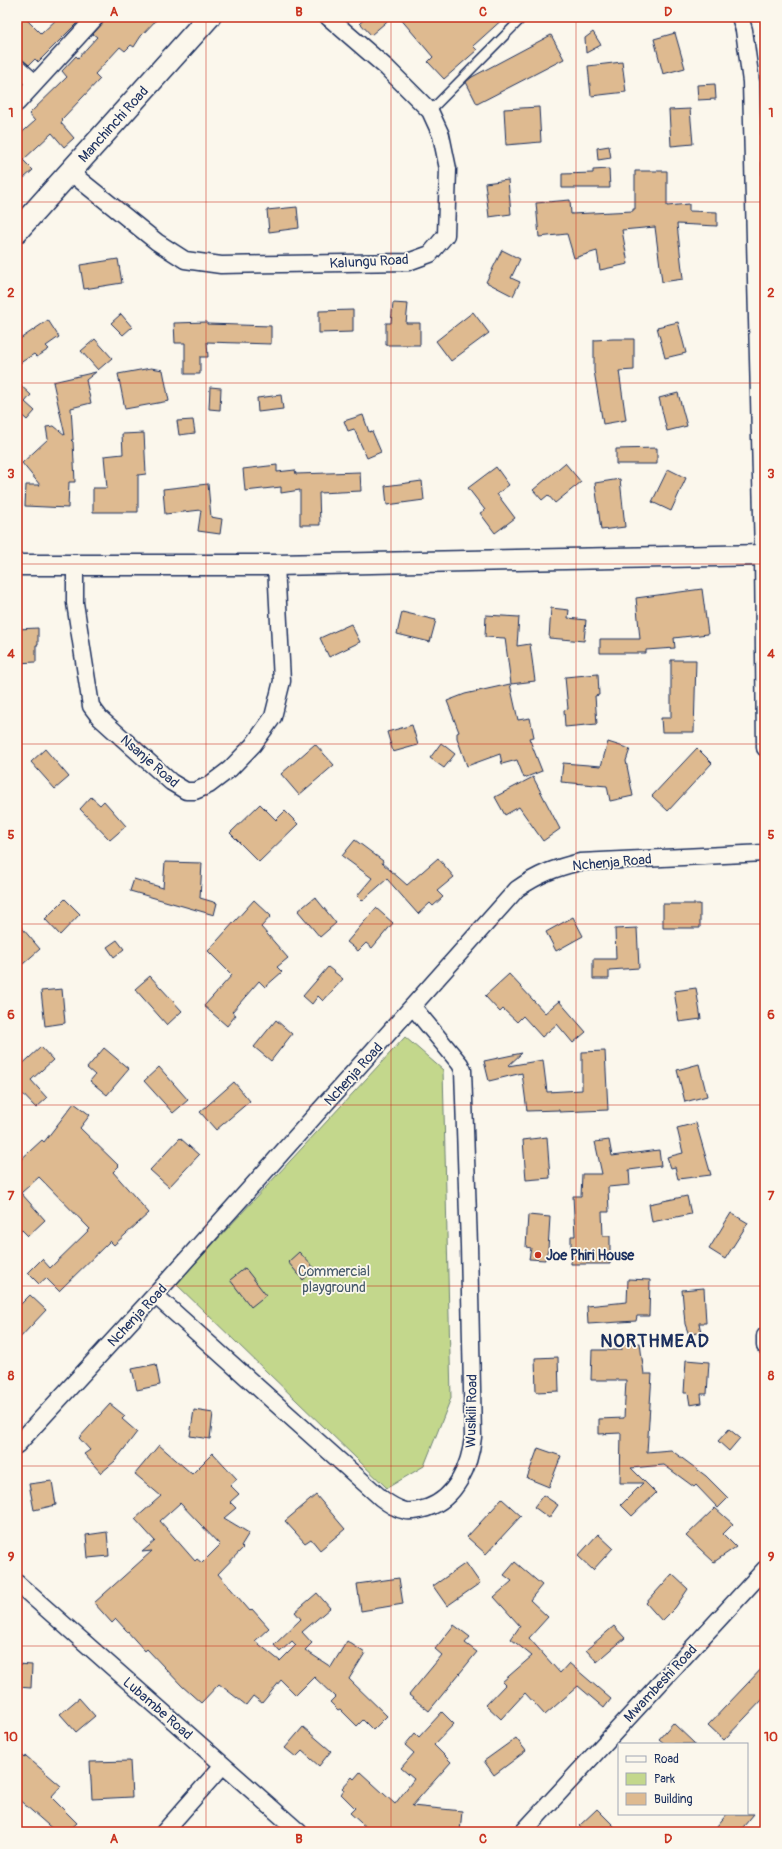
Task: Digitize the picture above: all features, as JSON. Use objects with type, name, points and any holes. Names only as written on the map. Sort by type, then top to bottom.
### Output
[{"type":"main road","name":"Manchinchi Road","points":[[17,231],[209,17]]},
{"type":"street","points":[[17,103],[96,17]]},
{"type":"street","name":"Kalungu Road","points":[[70,172],[157,242],[185,260],[221,265],[408,262],[430,254],[446,235],[448,169],[441,135],[430,111],[387,68],[328,17]]},
{"type":"street","points":[[740,17],[744,30],[751,82],[759,212],[765,748]]},
{"type":"street","points":[[17,67],[35,83]]},
{"type":"street","points":[[17,565],[276,565],[764,555]]},
{"type":"street","name":"Nsanje Road","points":[[75,565],[74,603],[91,706],[100,718],[172,782],[186,791],[195,791],[209,785],[230,769],[253,745],[273,717],[282,675],[276,565]]},
{"type":"street","name":"Nchenja Road","points":[[17,1445],[155,1295],[413,1007],[508,898],[531,880],[553,869],[580,862],[765,854]]},
{"type":"street","name":"Wusikili Road","points":[[155,1295],[381,1498],[393,1507],[407,1511],[420,1510],[436,1505],[449,1494],[466,1468],[472,1452],[473,1437],[469,1245],[463,1070],[460,1064],[413,1007]]},
{"type":"street","points":[[765,1336],[765,1346]]},
{"type":"street","name":"Mwambeshi Road","points":[[523,1832],[765,1569]]},
{"type":"street","name":"Lubambe Road","points":[[19,1589],[299,1832]]},
{"type":"street","points":[[164,1832],[223,1765]]},
{"type":"lane","points":[[430,111],[523,17]]},
{"type":"green space","name":"Commercial playground","points":[[405,1037],[443,1070],[451,1398],[424,1466],[387,1488],[176,1284]]},
{"type":"building","points":[[17,17],[24,17],[41,34],[59,17],[83,17],[38,62],[35,59],[29,65],[23,60],[17,58]]},
{"type":"building","points":[[105,17],[159,17],[141,36],[134,47],[131,45],[125,51],[120,47],[95,74],[100,79],[62,119],[63,120],[61,123],[74,138],[64,147],[52,133],[23,160],[33,170],[24,178],[17,172],[17,137],[35,121],[29,114],[67,77],[62,71],[76,56],[78,58],[97,37],[93,34],[103,23]]},
{"type":"building","points":[[367,17],[392,17],[371,35],[360,23]]},
{"type":"building","points":[[399,17],[505,17],[473,46],[477,50],[444,79],[428,62],[433,57]]},
{"type":"building","points":[[593,32],[601,45],[586,53],[585,38]]},
{"type":"building","points":[[675,33],[685,68],[663,74],[654,39]]},
{"type":"building","points":[[551,35],[564,59],[477,104],[466,82],[472,77]]},
{"type":"building","points":[[622,62],[626,92],[591,96],[588,66]]},
{"type":"building","points":[[715,84],[716,99],[698,100],[697,85]]},
{"type":"building","points":[[539,107],[541,142],[506,145],[504,109]]},
{"type":"building","points":[[690,109],[693,144],[671,146],[669,110]]},
{"type":"building","points":[[609,146],[611,158],[598,160],[597,148]]},
{"type":"building","points":[[609,169],[610,188],[562,188],[562,174],[593,173],[593,170]]},
{"type":"building","points":[[635,171],[667,171],[667,206],[689,204],[689,211],[717,212],[717,226],[677,224],[683,279],[662,282],[655,227],[622,230],[628,264],[600,270],[597,251],[574,258],[567,234],[539,237],[536,203],[570,200],[571,214],[633,211],[633,209],[635,209]]},
{"type":"building","points":[[508,180],[511,214],[489,217],[485,183]]},
{"type":"building","points":[[297,207],[299,228],[269,232],[267,210]]},
{"type":"building","points":[[502,250],[520,259],[511,278],[520,282],[513,296],[486,282]]},
{"type":"building","points":[[118,259],[122,283],[84,289],[80,265]]},
{"type":"building","points":[[393,303],[408,304],[406,323],[420,323],[420,345],[386,345],[386,323],[391,323]]},
{"type":"building","points":[[353,310],[353,332],[319,333],[319,311]]},
{"type":"building","points":[[473,312],[489,333],[451,361],[436,341]]},
{"type":"building","points":[[121,314],[132,327],[123,335],[111,323]]},
{"type":"building","points":[[48,320],[59,337],[46,346],[49,349],[37,357],[34,354],[17,365],[17,341]]},
{"type":"building","points":[[207,322],[207,324],[271,326],[271,344],[207,342],[208,357],[200,357],[200,374],[185,374],[185,343],[175,343],[174,323]]},
{"type":"building","points":[[678,322],[686,353],[665,358],[657,327]]},
{"type":"building","points":[[95,339],[112,358],[98,370],[81,351]]},
{"type":"building","points":[[634,339],[634,370],[619,371],[626,420],[603,424],[594,371],[594,340]]},
{"type":"building","points":[[151,368],[163,370],[169,401],[125,409],[118,374]]},
{"type":"building","points":[[96,372],[86,380],[91,403],[71,408],[73,440],[71,440],[73,442],[75,482],[69,482],[68,508],[25,506],[26,485],[40,485],[22,463],[48,439],[46,427],[54,426],[65,435],[53,382]]},
{"type":"building","points":[[17,382],[31,395],[25,402],[35,411],[27,420],[17,411]]},
{"type":"building","points":[[210,387],[221,388],[220,410],[209,409]]},
{"type":"building","points":[[678,393],[687,426],[667,431],[659,398]]},
{"type":"building","points":[[281,395],[283,409],[258,412],[257,398]]},
{"type":"building","points":[[363,415],[369,432],[372,431],[381,452],[367,458],[354,429],[348,431],[344,421]]},
{"type":"building","points":[[193,420],[195,433],[179,435],[177,421]]},
{"type":"building","points":[[144,433],[146,474],[138,475],[138,512],[93,512],[93,488],[107,488],[104,456],[123,454],[122,434]]},
{"type":"building","points":[[657,448],[657,464],[616,464],[616,449]]},
{"type":"building","points":[[565,463],[581,482],[555,503],[548,495],[542,500],[533,490]]},
{"type":"building","points":[[277,465],[277,472],[295,470],[296,474],[360,472],[361,491],[319,493],[320,525],[300,525],[300,490],[281,493],[281,487],[245,491],[243,469]]},
{"type":"building","points":[[496,467],[509,485],[497,494],[515,518],[495,533],[480,513],[485,510],[468,488]]},
{"type":"building","points":[[668,469],[686,478],[671,511],[652,502]]},
{"type":"building","points":[[620,479],[625,527],[601,530],[595,483]]},
{"type":"building","points":[[422,481],[424,500],[387,505],[385,486]]},
{"type":"building","points":[[208,484],[211,517],[222,519],[220,534],[198,531],[201,510],[165,514],[163,489]]},
{"type":"building","points":[[702,589],[708,634],[674,638],[675,648],[646,650],[646,653],[600,653],[600,639],[640,639],[636,598]]},
{"type":"building","points":[[551,608],[569,610],[568,618],[586,620],[584,641],[549,638]]},
{"type":"building","points":[[402,612],[436,620],[430,642],[397,634]]},
{"type":"building","points":[[486,615],[519,617],[517,646],[530,644],[535,681],[511,684],[505,638],[485,637]]},
{"type":"building","points":[[351,624],[360,642],[329,657],[320,638]]},
{"type":"building","points":[[38,628],[36,662],[17,663],[17,629]]},
{"type":"building","points":[[671,660],[696,660],[694,732],[662,732],[661,718],[671,718]]},
{"type":"building","points":[[598,674],[599,695],[595,696],[597,724],[565,727],[564,710],[568,709],[565,677]]},
{"type":"building","points":[[510,684],[518,720],[530,718],[534,737],[529,738],[542,771],[524,778],[517,760],[502,764],[500,754],[467,766],[457,738],[457,733],[459,732],[447,701],[465,694]]},
{"type":"building","points":[[412,725],[418,745],[393,752],[387,732]]},
{"type":"building","points":[[608,742],[630,749],[626,761],[633,796],[610,801],[607,786],[561,782],[563,763],[601,766]]},
{"type":"building","points":[[441,743],[455,754],[444,768],[430,758]]},
{"type":"building","points":[[315,744],[334,765],[299,795],[281,774]]},
{"type":"building","points":[[697,748],[712,763],[668,811],[652,796]]},
{"type":"building","points":[[45,749],[69,777],[55,789],[31,762]]},
{"type":"building","points":[[533,777],[560,829],[543,841],[519,807],[505,815],[495,797]]},
{"type":"building","points":[[91,797],[100,805],[104,801],[126,826],[110,840],[80,809]]},
{"type":"building","points":[[260,804],[276,820],[285,811],[298,824],[259,862],[230,833]]},
{"type":"building","points":[[355,840],[383,861],[382,863],[407,885],[438,858],[454,877],[437,891],[443,897],[433,906],[430,903],[418,914],[387,879],[362,901],[357,896],[372,878],[342,856]]},
{"type":"building","points":[[165,862],[202,863],[200,898],[217,903],[214,915],[130,891],[134,879],[163,888]]},
{"type":"building","points":[[315,897],[336,923],[320,937],[298,911]]},
{"type":"building","points":[[65,899],[80,914],[60,935],[45,919]]},
{"type":"building","points":[[254,900],[271,916],[261,927],[288,958],[277,967],[282,972],[265,987],[259,981],[232,1012],[236,1015],[227,1026],[204,1006],[232,975],[208,951]]},
{"type":"building","points":[[663,904],[700,904],[700,928],[663,928]]},
{"type":"building","points":[[376,908],[393,923],[372,948],[366,943],[358,951],[347,942]]},
{"type":"building","points":[[573,917],[583,936],[556,951],[546,932]]},
{"type":"building","points":[[17,922],[40,949],[23,964],[17,957]]},
{"type":"building","points":[[637,928],[639,968],[609,970],[609,979],[593,979],[593,959],[616,959],[615,929]]},
{"type":"building","points":[[117,940],[124,949],[114,957],[107,947]]},
{"type":"building","points":[[328,967],[343,979],[323,1001],[318,996],[312,1004],[303,996]]},
{"type":"building","points":[[509,974],[545,1013],[559,1001],[586,1032],[573,1043],[557,1024],[542,1037],[523,1016],[517,1022],[503,1009],[500,1012],[485,996]]},
{"type":"building","points":[[150,976],[182,1011],[167,1025],[135,989]]},
{"type":"building","points":[[696,988],[701,1019],[679,1022],[674,991]]},
{"type":"building","points":[[62,989],[65,1023],[45,1026],[41,991]]},
{"type":"building","points":[[276,1020],[292,1034],[271,1061],[254,1047]]},
{"type":"building","points":[[41,1047],[53,1060],[31,1080],[47,1098],[36,1108],[17,1088],[17,1069]]},
{"type":"building","points":[[104,1048],[129,1069],[107,1095],[90,1081],[95,1075],[87,1068]]},
{"type":"building","points":[[605,1051],[608,1110],[559,1112],[559,1110],[527,1111],[522,1073],[489,1081],[484,1061],[522,1053],[508,1066],[543,1060],[547,1092],[582,1090],[582,1052]]},
{"type":"building","points":[[699,1064],[707,1096],[685,1102],[677,1070]]},
{"type":"building","points":[[159,1067],[188,1100],[173,1113],[144,1081]]},
{"type":"building","points":[[234,1082],[250,1101],[216,1130],[200,1112]]},
{"type":"building","points":[[74,1103],[90,1115],[80,1128],[119,1166],[113,1172],[149,1213],[114,1245],[110,1241],[59,1291],[46,1278],[39,1284],[28,1273],[42,1259],[50,1268],[90,1229],[39,1177],[21,1193],[45,1220],[28,1236],[17,1225],[17,1163],[42,1140],[44,1142]]},
{"type":"building","points":[[696,1123],[711,1175],[678,1179],[675,1167],[671,1168],[667,1157],[683,1153],[677,1128]]},
{"type":"building","points":[[547,1137],[550,1178],[526,1180],[523,1140]]},
{"type":"building","points":[[180,1138],[199,1155],[169,1187],[150,1170]]},
{"type":"building","points":[[609,1140],[612,1156],[659,1150],[661,1166],[629,1170],[630,1185],[608,1187],[609,1212],[602,1212],[603,1236],[610,1236],[610,1264],[571,1264],[571,1236],[575,1236],[573,1196],[581,1196],[582,1174],[602,1174],[595,1142]]},
{"type":"building","points":[[687,1196],[691,1214],[652,1222],[649,1204]]},
{"type":"building","points":[[731,1213],[748,1223],[725,1259],[709,1249]]},
{"type":"building","points":[[528,1215],[550,1217],[548,1249],[545,1260],[529,1259],[531,1248],[526,1247]]},
{"type":"building","points":[[299,1252],[315,1269],[303,1280],[288,1262]]},
{"type":"building","points":[[245,1268],[266,1295],[251,1307],[230,1280]]},
{"type":"building","points":[[628,1279],[650,1280],[649,1316],[637,1316],[636,1321],[588,1324],[587,1306],[627,1302]]},
{"type":"building","points":[[704,1288],[706,1323],[699,1323],[701,1332],[689,1335],[685,1324],[682,1290]]},
{"type":"building","points":[[30,1295],[46,1310],[17,1341],[17,1308]]},
{"type":"building","points":[[640,1343],[644,1374],[652,1374],[647,1452],[671,1450],[706,1476],[728,1498],[718,1508],[696,1485],[694,1487],[664,1465],[631,1468],[656,1493],[632,1516],[621,1505],[643,1483],[620,1483],[621,1433],[599,1434],[599,1419],[624,1418],[626,1380],[591,1380],[592,1350],[622,1350],[621,1345]]},
{"type":"building","points":[[558,1357],[559,1391],[536,1392],[535,1358]]},
{"type":"building","points":[[686,1360],[709,1362],[707,1394],[701,1394],[702,1403],[690,1405],[688,1393],[684,1393]]},
{"type":"building","points":[[156,1364],[160,1385],[137,1390],[132,1369]]},
{"type":"building","points":[[110,1404],[125,1416],[122,1419],[137,1432],[115,1461],[101,1473],[84,1454],[90,1450],[79,1438]]},
{"type":"building","points":[[194,1410],[213,1413],[210,1439],[190,1436]]},
{"type":"building","points":[[729,1429],[740,1438],[729,1451],[718,1441]]},
{"type":"building","points":[[159,1445],[192,1474],[213,1453],[237,1479],[230,1485],[239,1494],[230,1502],[236,1508],[224,1518],[249,1533],[241,1546],[243,1548],[218,1574],[250,1611],[252,1609],[269,1628],[255,1641],[280,1661],[296,1645],[292,1641],[280,1652],[274,1645],[301,1619],[295,1612],[317,1593],[330,1608],[302,1632],[312,1643],[305,1650],[331,1667],[347,1641],[365,1653],[349,1679],[387,1716],[373,1730],[363,1720],[357,1726],[340,1709],[338,1710],[330,1702],[335,1697],[314,1677],[296,1695],[281,1680],[262,1703],[253,1696],[246,1705],[219,1684],[201,1703],[182,1686],[147,1649],[145,1651],[116,1619],[112,1623],[94,1603],[152,1551],[142,1552],[155,1541],[135,1519],[161,1496],[135,1474]],"holes":[[[180,1503],[220,1545],[202,1563],[197,1559],[195,1561],[160,1521]]]},
{"type":"building","points":[[538,1448],[561,1456],[549,1487],[527,1478]]},
{"type":"building","points":[[52,1481],[56,1505],[34,1510],[29,1484]]},
{"type":"building","points":[[316,1495],[345,1529],[320,1550],[311,1539],[305,1543],[285,1521]]},
{"type":"building","points":[[543,1495],[558,1505],[549,1518],[534,1507]]},
{"type":"building","points":[[502,1499],[521,1516],[486,1554],[467,1537]]},
{"type":"building","points":[[715,1508],[733,1524],[723,1534],[736,1547],[714,1562],[686,1536]]},
{"type":"building","points":[[107,1532],[109,1556],[88,1558],[86,1535]]},
{"type":"building","points":[[598,1534],[613,1548],[593,1570],[578,1556]]},
{"type":"building","points":[[515,1562],[542,1585],[530,1600],[548,1617],[529,1638],[560,1673],[569,1663],[611,1699],[604,1708],[578,1686],[545,1715],[525,1693],[501,1719],[486,1705],[505,1685],[502,1682],[532,1656],[511,1639],[520,1626],[494,1597],[512,1581],[504,1575]]},
{"type":"building","points":[[466,1563],[480,1583],[447,1606],[433,1586]]},
{"type":"building","points":[[672,1574],[688,1589],[675,1608],[662,1621],[646,1603]]},
{"type":"building","points":[[399,1578],[403,1604],[361,1611],[357,1584]]},
{"type":"building","points":[[454,1625],[470,1637],[465,1643],[477,1652],[429,1711],[409,1695],[442,1655],[435,1649]]},
{"type":"building","points":[[614,1626],[625,1638],[597,1662],[586,1650]]},
{"type":"building","points":[[17,1664],[32,1665],[31,1688],[17,1687]]},
{"type":"building","points":[[765,1665],[765,1697],[724,1740],[708,1725]]},
{"type":"building","points":[[79,1698],[95,1716],[76,1732],[60,1714]]},
{"type":"building","points":[[442,1712],[454,1724],[434,1745],[451,1762],[412,1806],[462,1811],[460,1832],[371,1832],[350,1813],[355,1808],[341,1794],[344,1790],[342,1788],[352,1777],[354,1779],[360,1772],[395,1804],[414,1779],[401,1768],[414,1753],[405,1745],[415,1733],[419,1737]]},
{"type":"building","points":[[673,1723],[694,1743],[664,1743],[659,1739]]},
{"type":"building","points":[[303,1727],[331,1751],[319,1766],[302,1751],[296,1757],[285,1748]]},
{"type":"building","points":[[516,1738],[526,1751],[494,1775],[484,1761]]},
{"type":"building","points":[[17,1751],[25,1758],[26,1756],[61,1786],[51,1797],[77,1823],[67,1832],[56,1832],[17,1798]]},
{"type":"building","points":[[130,1761],[132,1797],[92,1799],[90,1762]]},
{"type":"building","points":[[597,1809],[620,1832],[585,1832],[579,1826]]},
{"type":"building","points":[[754,1814],[739,1832],[712,1832],[726,1815]]},
{"type":"place","name":"Joe Phiri House","points":[[538,1255]]},
{"type":"district","name":"NORTHMEAD","points":[[655,1341]]}]
